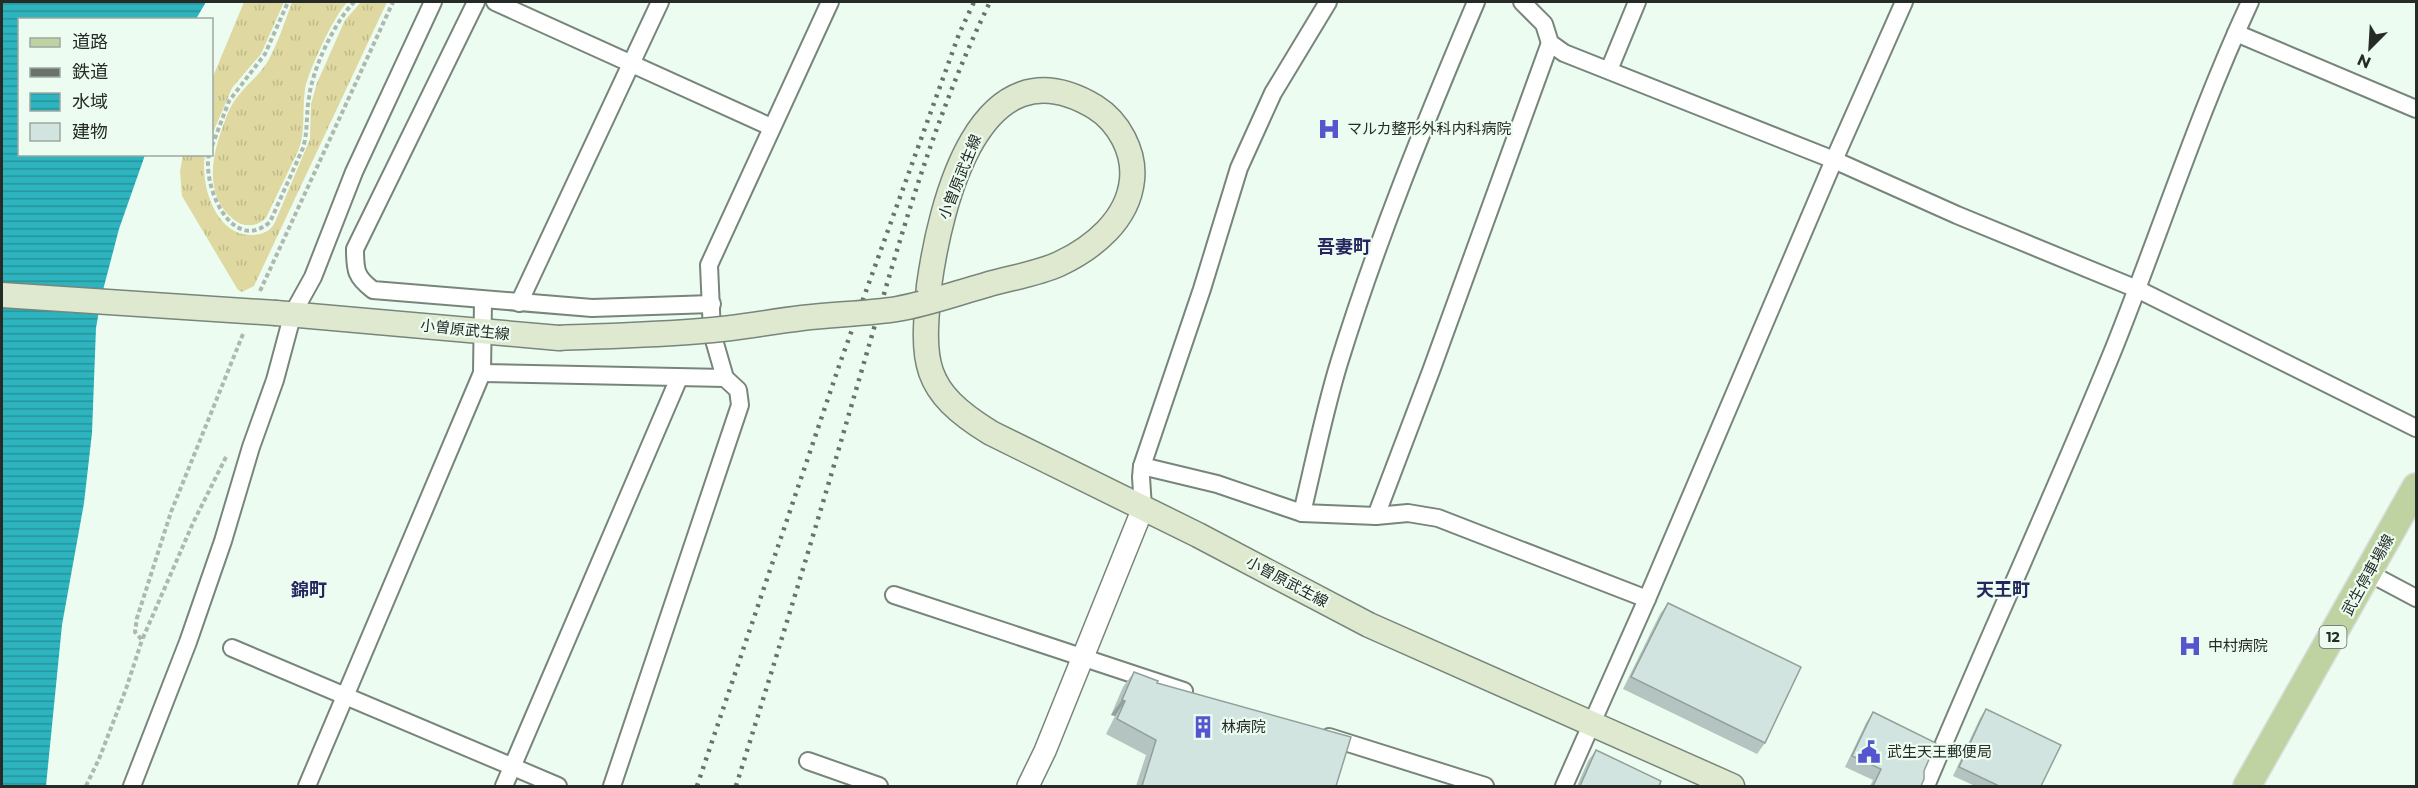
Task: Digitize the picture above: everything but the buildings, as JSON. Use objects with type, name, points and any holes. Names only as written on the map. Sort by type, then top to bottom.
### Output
[{"type":"main road","name":"小曽原武生線","points":[[2,295],[275,309],[484,333],[559,338],[703,331],[899,309],[1058,265],[1091,245],[1119,218],[1127,203],[1132,179],[1131,157],[1122,135],[1099,110],[1065,94],[1031,92],[1012,96],[995,109],[976,133],[957,174],[935,245],[929,286],[926,354],[936,383],[954,408],[991,433],[1198,535],[1369,625],[1732,786]]},
{"type":"main road","name":"武生停車場線","points":[[2247,786],[2416,487]]},
{"type":"street","points":[[132,786],[188,642],[275,380],[275,309],[314,277],[354,172],[433,2]]},
{"type":"street","points":[[476,2],[355,249],[355,264],[359,280],[374,290],[483,301],[592,308],[712,304]]},
{"type":"street","points":[[495,2],[771,127]]},
{"type":"street","points":[[519,303],[660,2]]},
{"type":"street","points":[[612,786],[740,405],[738,390],[725,378],[712,333],[709,265],[830,2]]},
{"type":"street","points":[[1028,786],[1083,659],[1143,508],[1142,466],[1202,289],[1239,168],[1273,93],[1328,2]]},
{"type":"street","points":[[1302,513],[1339,364],[1379,245],[1436,96],[1476,2]]},
{"type":"street","points":[[1522,2],[1544,24],[1550,42],[1564,52],[1834,160],[2137,289],[2416,428]]},
{"type":"street","points":[[1609,70],[1637,2]]},
{"type":"street","points":[[1564,786],[1904,2]]},
{"type":"street","points":[[1926,786],[2066,465],[2137,289],[2193,138],[2250,2]]},
{"type":"street","points":[[2236,33],[2416,110]]},
{"type":"street","points":[[1376,516],[1550,42]]},
{"type":"street","points":[[307,786],[482,373],[483,301]]},
{"type":"street","points":[[482,373],[725,378]]},
{"type":"street","points":[[504,786],[679,378]]},
{"type":"street","points":[[1142,466],[1217,484],[1302,513],[1376,516],[1408,513],[1438,518],[1647,599]]},
{"type":"street","points":[[2369,573],[2416,598]]},
{"type":"street","points":[[894,595],[1195,694]]},
{"type":"street","points":[[232,648],[558,786]]},
{"type":"street","points":[[1318,733],[1485,786]]},
{"type":"street","points":[[808,761],[879,786]]},
{"type":"path","points":[[213,143],[229,101],[265,54],[288,2]]},
{"type":"path","points":[[209,156],[207,169],[209,184],[215,201],[230,222],[243,230],[266,226],[270,222],[306,139],[309,96],[314,76],[340,18],[354,2]]},
{"type":"path","points":[[275,309],[393,2]]},
{"type":"path","points":[[142,640],[135,632],[136,618],[156,554],[247,323]]},
{"type":"path","points":[[86,786],[126,689],[142,640],[193,523],[231,447]]},
{"type":"green space","points":[[244,2],[284,2],[261,54],[232,88],[213,133],[213,77]]},
{"type":"green space","points":[[292,2],[348,2],[336,17],[316,57],[307,82],[302,137],[298,151],[266,218],[258,223],[245,225],[233,219],[218,199],[213,176],[215,152],[230,107],[268,61]]},
{"type":"green space","points":[[361,2],[387,2],[254,286],[242,292],[238,290],[182,196],[180,171],[183,156],[205,156],[205,180],[208,193],[220,218],[228,227],[239,233],[252,235],[269,230],[275,222],[310,139],[311,104],[317,83],[345,20]]},
{"type":"water","points":[[2,2],[206,2],[197,18],[18,18],[18,156],[145,156],[119,229],[102,294],[96,328],[92,433],[84,503],[62,625],[46,786],[2,786]]},
{"type":"railway","points":[[697,786],[840,363],[959,34],[974,2]]},
{"type":"railway","points":[[736,786],[916,189],[950,94],[990,2]]},
{"type":"place","name":"マルカ整形外科内科病院","points":[[1329,129]]},
{"type":"place","name":"中村病院","points":[[2190,646]]},
{"type":"place","name":"林病院","points":[[1203,727]]},
{"type":"place","name":"武生天王郵便局","points":[[1869,752]]},
{"type":"district","name":"吾妻町","points":[[1344,247]]},
{"type":"district","name":"錦町","points":[[309,590]]},
{"type":"district","name":"天王町","points":[[2003,590]]}]
